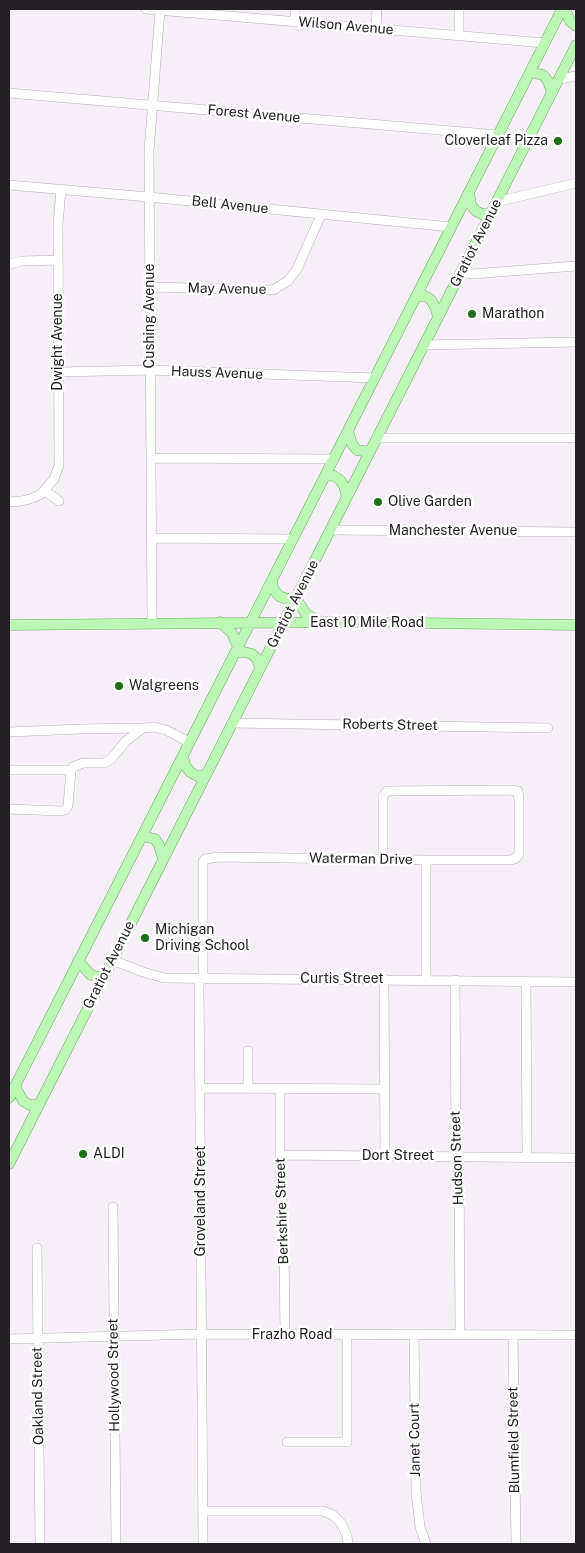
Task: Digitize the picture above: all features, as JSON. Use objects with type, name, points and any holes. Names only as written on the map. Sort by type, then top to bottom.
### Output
[{"type":"main road","points":[[564,9],[570,21],[576,26]]},
{"type":"main road","name":"Gratiot Avenue","points":[[9,1098],[530,72],[564,9]]},
{"type":"main road","name":"Gratiot Avenue","points":[[10,1157],[112,960],[576,45]]},
{"type":"main road","points":[[530,72],[543,75],[548,81],[552,92]]},
{"type":"main road","points":[[469,193],[471,205],[476,211],[482,214],[490,214]]},
{"type":"main road","points":[[417,296],[425,296],[431,300],[438,317]]},
{"type":"main road","points":[[348,431],[352,444],[357,450],[370,452]]},
{"type":"main road","points":[[326,475],[334,476],[340,480],[347,496]]},
{"type":"main road","points":[[272,581],[273,588],[279,596],[287,599],[296,598],[306,614],[322,623]]},
{"type":"main road","points":[[220,622],[232,633],[237,649],[252,654],[257,659],[260,669]]},
{"type":"main road","name":"East 10 Mile Road","points":[[9,625],[220,622],[576,625]]},
{"type":"main road","points":[[183,755],[190,772],[197,776],[205,776]]},
{"type":"main road","points":[[142,836],[155,839],[163,858]]},
{"type":"main road","points":[[78,961],[91,975],[102,978]]},
{"type":"main road","points":[[15,1086],[23,1101],[30,1105],[38,1105]]},
{"type":"street","name":"Wilson Avenue","points":[[146,9],[201,11],[295,22],[545,43]]},
{"type":"street","points":[[295,9],[295,22]]},
{"type":"street","points":[[376,28],[377,9]]},
{"type":"street","points":[[459,9],[459,36]]},
{"type":"street","name":"Cushing Avenue","points":[[152,623],[149,151],[160,10]]},
{"type":"street","points":[[559,78],[576,76]]},
{"type":"street","name":"Forest Avenue","points":[[9,93],[498,135]]},
{"type":"street","points":[[496,202],[576,183]]},
{"type":"street","name":"Bell Avenue","points":[[9,185],[452,227]]},
{"type":"street","name":"Dwight Avenue","points":[[45,490],[54,480],[59,465],[58,225],[61,189]]},
{"type":"street","name":"May Avenue","points":[[150,288],[273,290],[288,281],[296,269],[321,215]]},
{"type":"street","points":[[9,264],[22,261],[58,260]]},
{"type":"street","points":[[461,272],[472,274],[576,266]]},
{"type":"street","points":[[424,345],[576,342]]},
{"type":"street","name":"Hauss Avenue","points":[[59,372],[150,370],[375,378]]},
{"type":"street","points":[[377,438],[576,438]]},
{"type":"street","points":[[151,458],[334,459]]},
{"type":"street","points":[[9,502],[33,498],[45,490],[58,501]]},
{"type":"street","name":"Manchester Avenue","points":[[330,530],[576,532]]},
{"type":"street","points":[[152,538],[293,540]]},
{"type":"street","name":"Roberts Street","points":[[232,723],[548,728]]},
{"type":"street","points":[[9,732],[154,727],[166,730],[189,742]]},
{"type":"street","points":[[9,770],[71,770],[83,763],[104,763],[111,759],[126,741],[143,728]]},
{"type":"street","points":[[9,809],[61,812],[66,810],[71,770]]},
{"type":"street","name":"Waterman Drive","points":[[205,859],[219,857],[506,861],[516,858],[519,854],[520,802],[518,791],[387,791],[383,796],[383,859]]},
{"type":"street","name":"Groveland Street","points":[[203,1544],[199,984],[203,978],[202,866],[205,859]]},
{"type":"street","points":[[426,860],[426,979]]},
{"type":"street","name":"Curtis Street","points":[[112,960],[157,976],[576,982]]},
{"type":"street","points":[[384,979],[385,1156]]},
{"type":"street","name":"Hudson Street","points":[[455,980],[456,1148],[459,1157],[460,1335]]},
{"type":"street","points":[[526,981],[527,1157]]},
{"type":"street","points":[[248,1051],[248,1088]]},
{"type":"street","points":[[200,1088],[385,1089]]},
{"type":"street","name":"Berkshire Street","points":[[280,1088],[280,1155],[285,1251],[285,1334]]},
{"type":"street","name":"Dort Street","points":[[280,1155],[576,1158]]},
{"type":"street","name":"Hollywood Street","points":[[113,1206],[116,1544]]},
{"type":"street","name":"Oakland Street","points":[[37,1248],[40,1544]]},
{"type":"street","name":"Frazho Road","points":[[9,1339],[202,1334],[576,1336]]},
{"type":"street","points":[[287,1442],[348,1442],[347,1335]]},
{"type":"street","name":"Janet Court","points":[[414,1335],[416,1492],[420,1527],[426,1544]]},
{"type":"street","name":"Blumfield Street","points":[[513,1335],[516,1544]]},
{"type":"street","points":[[203,1511],[323,1511],[333,1515],[341,1523],[346,1530],[348,1544]]},
{"type":"place","name":"Cloverleaf Pizza","points":[[558,141]]},
{"type":"place","name":"Marathon","points":[[472,314]]},
{"type":"place","name":"Olive Garden","points":[[378,502]]},
{"type":"place","name":"Walgreens","points":[[119,686]]},
{"type":"place","name":"Michigan Driving School","points":[[145,938]]},
{"type":"place","name":"ALDI","points":[[83,1154]]}]
